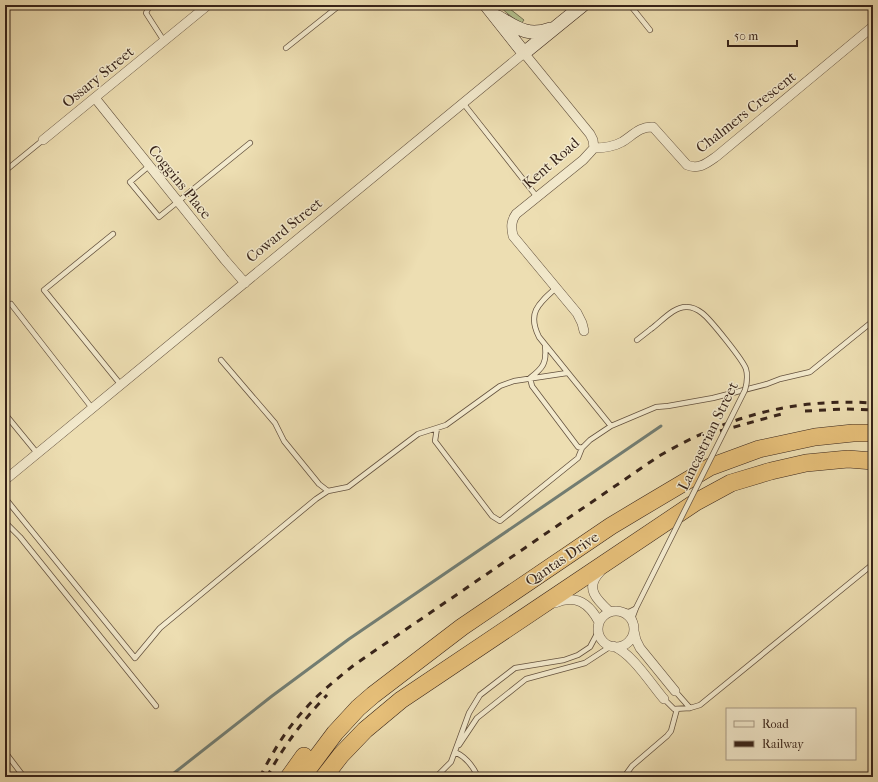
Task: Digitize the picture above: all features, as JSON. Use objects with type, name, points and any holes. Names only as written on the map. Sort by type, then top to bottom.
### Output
[{"type":"highway","name":"Qantas Drive","points":[[302,777],[322,749],[355,711],[413,664],[462,627],[611,526],[682,483],[710,468],[759,449],[792,441],[832,435],[873,432]]},
{"type":"highway","name":"Qantas Drive","points":[[324,777],[341,755],[365,730],[401,700],[696,502],[731,483],[771,471],[806,463],[848,459],[873,461]]},
{"type":"highway","points":[[289,777],[310,748],[336,717],[361,697],[413,664]]},
{"type":"main road","name":"Coward Street","points":[[524,53],[583,5]]},
{"type":"main road","points":[[490,10],[525,31],[541,33],[556,27]]},
{"type":"main road","name":"Kent Road","points":[[490,10],[524,53]]},
{"type":"street","name":"Ossary Street","points":[[43,140],[208,5]]},
{"type":"street","name":"Chalmers Crescent","points":[[594,148],[611,147],[645,127],[653,127],[687,165],[693,167],[700,166],[717,156],[872,28]]},
{"type":"street","name":"Coward Street","points":[[6,477],[38,453],[524,53]]},
{"type":"street","name":"Kent Road","points":[[524,53],[590,134],[593,140],[594,148],[583,160],[516,214],[512,219],[511,227],[513,236],[576,313],[582,323],[584,331]]},
{"type":"street","name":"Coggins Place","points":[[95,98],[245,283]]},
{"type":"street","points":[[610,612],[595,596],[592,590],[594,579],[617,555]]},
{"type":"street","points":[[530,614],[558,601],[574,599],[581,602],[591,608],[599,622],[598,632],[601,639],[627,654],[662,696],[673,688],[638,644],[629,616],[622,611],[610,612],[606,614],[599,622]]},
{"type":"street","points":[[612,646],[619,646],[629,641],[634,628]]},
{"type":"lane","points":[[150,5],[146,13],[164,41]]},
{"type":"lane","points":[[286,48],[340,5]]},
{"type":"lane","points":[[630,5],[650,30]]},
{"type":"lane","points":[[463,103],[537,197]]},
{"type":"lane","name":"Ossary Street","points":[[5,171],[43,140]]},
{"type":"lane","points":[[150,166],[130,182],[159,217],[250,143]]},
{"type":"lane","points":[[113,234],[44,290],[121,385]]},
{"type":"lane","points":[[556,288],[537,306],[534,314],[534,324],[539,337],[611,426]]},
{"type":"lane","points":[[10,304],[92,408]]},
{"type":"lane","name":"Lancastrian Street","points":[[634,628],[633,616],[636,608],[745,390],[747,383],[747,374],[743,363],[710,322],[698,310],[687,307],[678,309],[638,340]]},
{"type":"lane","points":[[437,428],[435,441],[492,516],[500,521],[578,458],[582,448],[590,440],[611,426],[656,407],[713,398],[810,372],[873,321]]},
{"type":"lane","points":[[530,378],[544,366],[546,354],[545,345]]},
{"type":"lane","points":[[221,360],[275,423],[284,441],[314,478],[328,491]]},
{"type":"lane","points":[[5,498],[135,658],[160,628],[316,499],[328,491],[348,486],[418,434],[446,425],[500,386],[514,381],[567,373]]},
{"type":"lane","points":[[530,378],[532,386],[578,447],[582,448]]},
{"type":"lane","points":[[5,414],[38,453]]},
{"type":"lane","points":[[5,522],[20,538],[156,706]]},
{"type":"lane","points":[[662,696],[671,707],[677,709],[690,708],[700,705],[873,564]]},
{"type":"lane","points":[[622,611],[631,612],[636,608]]},
{"type":"lane","points":[[455,752],[469,712],[480,695],[515,668],[564,660],[578,655],[590,647],[598,632]]},
{"type":"lane","points":[[436,777],[448,766],[455,752],[477,718],[522,682],[536,676],[585,662],[612,646]]},
{"type":"lane","points":[[673,688],[690,708]]},
{"type":"lane","points":[[624,777],[632,766],[671,731],[677,709]]},
{"type":"lane","points":[[5,752],[24,777]]},
{"type":"lane","points":[[455,752],[469,762],[478,777]]},
{"type":"green space","points":[[498,5],[505,5],[524,20],[521,24]]},
{"type":"waterway","points":[[169,777],[272,696],[349,639],[661,426]]},
{"type":"railway","points":[[260,777],[280,741],[292,724],[311,702],[354,665],[659,456],[710,430],[736,420],[762,413],[788,407],[816,404],[844,402],[873,403]]},
{"type":"railway","points":[[805,411],[844,409],[873,410]]},
{"type":"railway","points":[[720,431],[785,413]]},
{"type":"railway","points":[[267,777],[294,734],[327,695]]}]
